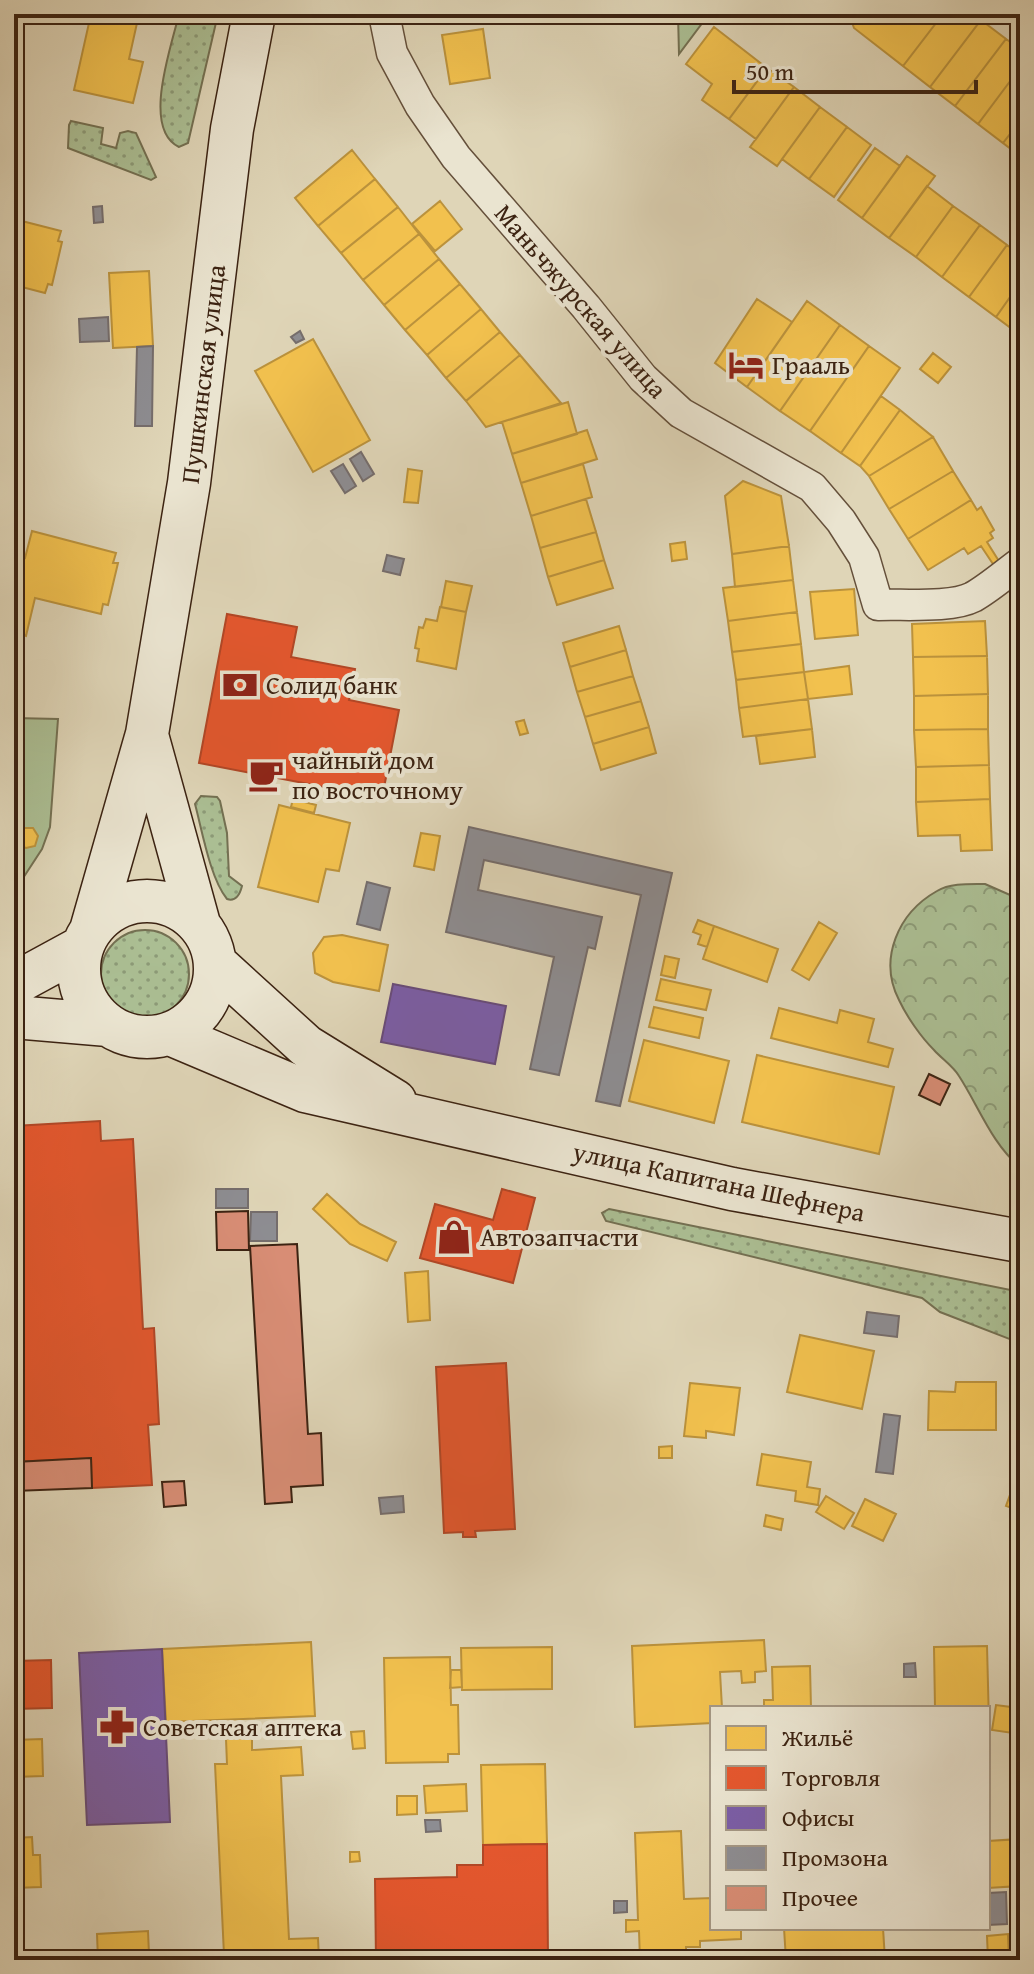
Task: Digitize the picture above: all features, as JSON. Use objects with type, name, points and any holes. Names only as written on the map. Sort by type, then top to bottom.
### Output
[{"type":"main road","name":"Пушкинская улица","points":[[86,938],[147,734],[189,483],[232,129],[254,14]]},
{"type":"main road","name":"Пушкинская улица","points":[[147,734],[199,924]]},
{"type":"main road","points":[[14,984],[86,938],[113,909],[144,900],[174,905],[199,924],[212,946],[216,964],[211,994],[195,1019],[170,1034],[149,1038],[127,1035],[108,1025],[92,1010],[82,990],[78,968],[86,938]]},
{"type":"main road","name":"улица Капитана Шефнера","points":[[216,964],[306,1046],[419,1117]]},
{"type":"main road","points":[[14,1017],[108,1025]]},
{"type":"main road","name":"улица Капитана Шефнера","points":[[170,1034],[293,1088],[732,1189],[1020,1241]]},
{"type":"street","name":"Маньчжурская улица","points":[[384,14],[392,53],[420,105],[456,157],[643,378],[681,413],[812,487],[841,521],[864,557],[878,605],[945,605],[972,597],[1020,563]]},
{"type":"green space","points":[[179,14],[218,14],[188,143],[179,147],[168,137],[162,123],[160,105]]},
{"type":"green space","points":[[678,14],[709,14],[679,54]]},
{"type":"green space","points":[[71,121],[103,128],[101,144],[116,148],[120,133],[136,133],[156,177],[151,180],[68,148]]},
{"type":"green space","points":[[14,718],[58,719],[50,827],[42,849],[14,892]]},
{"type":"green space","points":[[201,796],[217,797],[220,801],[227,833],[229,876],[242,886],[233,899],[227,899],[211,867],[195,804]]},
{"type":"green space","points":[[985,884],[1020,896],[1020,1167],[1001,1147],[957,1072],[929,1045],[910,1020],[893,984],[891,969],[892,953],[902,924],[923,900],[948,887]]},
{"type":"green space","points":[[145,930],[170,937],[182,949],[189,974],[182,999],[170,1011],[145,1018],[120,1011],[108,999],[101,974],[108,949],[120,937]]},
{"type":"green space","points":[[609,1209],[1020,1292],[1020,1343],[940,1312],[922,1298],[606,1221],[602,1213]]},
{"type":"building: Жильё","points":[[91,14],[139,14],[129,59],[143,62],[133,103],[74,90]]},
{"type":"building: Жильё","points":[[849,14],[943,14],[903,66],[854,28]]},
{"type":"building: Жильё","points":[[943,14],[972,14],[981,20],[930,87],[903,66]]},
{"type":"building: Жильё","points":[[981,20],[1006,39],[955,106],[930,87]]},
{"type":"building: Жильё","points":[[714,27],[767,68],[729,119],[702,100],[712,84],[686,64]]},
{"type":"building: Жильё","points":[[483,29],[490,78],[450,84],[442,35]]},
{"type":"building: Жильё","points":[[1006,39],[1020,49],[1020,68],[978,124],[955,106]]},
{"type":"building: Жильё","points":[[767,68],[794,87],[756,139],[729,119]]},
{"type":"building: Жильё","points":[[1020,68],[1020,121],[1003,143],[978,124]]},
{"type":"building: Жильё","points":[[794,87],[820,107],[777,166],[750,147]]},
{"type":"building: Жильё","points":[[820,107],[847,127],[809,179],[782,159]]},
{"type":"building: Жильё","points":[[1020,121],[1020,156],[1003,143]]},
{"type":"building: Жильё","points":[[847,127],[871,145],[834,197],[809,179]]},
{"type":"building: Жильё","points":[[875,148],[900,166],[862,218],[838,200]]},
{"type":"building: Жильё","points":[[352,150],[375,179],[318,226],[295,198]]},
{"type":"building: Жильё","points":[[907,156],[935,176],[889,238],[862,218]]},
{"type":"building: Жильё","points":[[375,179],[398,207],[341,253],[318,226]]},
{"type":"building: Жильё","points":[[927,186],[953,206],[916,257],[889,238]]},
{"type":"building: Жильё","points":[[440,201],[462,229],[435,251],[412,224]]},
{"type":"building: Жильё","points":[[953,206],[980,225],[942,277],[916,257]]},
{"type":"building: Жильё","points":[[398,207],[419,234],[363,280],[341,253]]},
{"type":"building: Жильё","points":[[14,219],[61,231],[58,241],[62,242],[52,285],[48,284],[45,293],[14,285]]},
{"type":"building: Жильё","points":[[980,225],[1007,245],[969,297],[942,277]]},
{"type":"building: Жильё","points":[[419,234],[439,259],[384,305],[363,280]]},
{"type":"building: Жильё","points":[[1007,245],[1020,255],[1020,283],[996,317],[969,297]]},
{"type":"building: Жильё","points":[[439,259],[460,284],[405,330],[384,305]]},
{"type":"building: Жильё","points":[[149,271],[153,346],[113,348],[109,273]]},
{"type":"building: Жильё","points":[[1020,283],[1020,335],[996,317]]},
{"type":"building: Жильё","points":[[460,284],[481,309],[427,355],[405,330]]},
{"type":"building: Жильё","points":[[757,299],[792,322],[747,387],[715,363]]},
{"type":"building: Жильё","points":[[807,301],[840,325],[780,411],[747,387]]},
{"type":"building: Жильё","points":[[481,309],[500,332],[446,378],[427,355]]},
{"type":"building: Жильё","points":[[840,325],[869,346],[810,431],[780,411]]},
{"type":"building: Жильё","points":[[500,332],[520,355],[466,401],[446,378]]},
{"type":"building: Жильё","points":[[313,339],[370,440],[313,472],[255,371]]},
{"type":"building: Жильё","points":[[869,346],[900,368],[841,453],[810,431]]},
{"type":"building: Жильё","points":[[933,353],[951,367],[938,383],[920,369]]},
{"type":"building: Жильё","points":[[520,355],[561,403],[486,427],[466,401]]},
{"type":"building: Жильё","points":[[881,396],[900,410],[860,466],[841,453]]},
{"type":"building: Жильё","points":[[568,402],[577,434],[512,454],[502,422]]},
{"type":"building: Жильё","points":[[900,410],[933,437],[869,476],[860,466]]},
{"type":"building: Жильё","points":[[587,430],[597,459],[521,483],[512,454]]},
{"type":"building: Жильё","points":[[933,437],[953,471],[889,509],[869,476]]},
{"type":"building: Жильё","points":[[583,464],[592,497],[531,516],[521,483]]},
{"type":"building: Жильё","points":[[408,469],[422,471],[418,503],[404,502]]},
{"type":"building: Жильё","points":[[953,471],[971,500],[908,539],[889,509]]},
{"type":"building: Жильё","points":[[743,481],[781,496],[789,546],[732,554],[725,496]]},
{"type":"building: Жильё","points":[[586,499],[596,532],[540,548],[531,516]]},
{"type":"building: Жильё","points":[[971,500],[977,510],[981,507],[994,530],[990,533],[993,538],[987,542],[1002,566],[997,570],[981,546],[968,554],[964,548],[928,570],[908,539]]},
{"type":"building: Жильё","points":[[32,531],[116,553],[113,563],[118,563],[108,605],[103,604],[101,614],[35,598],[26,636],[14,632],[14,555],[25,558]]},
{"type":"building: Жильё","points":[[596,532],[604,560],[548,577],[540,548]]},
{"type":"building: Жильё","points":[[685,542],[687,559],[672,561],[670,544]]},
{"type":"building: Жильё","points":[[789,546],[793,580],[735,587],[732,554]]},
{"type":"building: Жильё","points":[[604,560],[613,588],[557,605],[548,577]]},
{"type":"building: Жильё","points":[[793,580],[797,612],[728,621],[723,588]]},
{"type":"building: Жильё","points":[[446,581],[472,586],[466,612],[441,607]]},
{"type":"building: Жильё","points":[[854,589],[858,635],[815,639],[810,592]]},
{"type":"building: Жильё","points":[[440,607],[466,612],[456,669],[417,661],[419,649],[415,648],[419,627],[423,628],[426,619],[437,621]]},
{"type":"building: Жильё","points":[[797,612],[801,644],[732,652],[728,621]]},
{"type":"building: Жильё","points":[[985,621],[987,656],[913,657],[912,624]]},
{"type":"building: Жильё","points":[[619,626],[626,650],[570,667],[563,643]]},
{"type":"building: Жильё","points":[[801,644],[804,672],[736,680],[732,652]]},
{"type":"building: Жильё","points":[[626,650],[633,676],[577,692],[570,667]]},
{"type":"building: Жильё","points":[[987,656],[988,694],[914,696],[913,657]]},
{"type":"building: Жильё","points":[[849,666],[852,694],[808,699],[804,672]]},
{"type":"building: Жильё","points":[[804,672],[808,699],[739,708],[736,680]]},
{"type":"building: Жильё","points":[[633,676],[641,701],[585,717],[577,692]]},
{"type":"building: Жильё","points":[[988,694],[988,729],[914,730],[914,696]]},
{"type":"building: Жильё","points":[[808,699],[812,729],[743,737],[739,708]]},
{"type":"building: Жильё","points":[[641,701],[649,727],[593,744],[585,717]]},
{"type":"building: Жильё","points":[[524,720],[528,733],[520,735],[516,722]]},
{"type":"building: Жильё","points":[[649,727],[656,753],[601,770],[593,744]]},
{"type":"building: Жильё","points":[[812,729],[815,757],[760,764],[756,736]]},
{"type":"building: Жильё","points":[[988,729],[989,765],[916,767],[914,730]]},
{"type":"building: Жильё","points":[[989,765],[990,799],[916,802],[916,767]]},
{"type":"building: Жильё","points":[[293,799],[316,805],[314,813],[291,807]]},
{"type":"building: Жильё","points":[[990,799],[992,850],[961,851],[960,835],[918,836],[916,802]]},
{"type":"building: Жильё","points":[[279,805],[350,823],[339,871],[326,869],[318,902],[258,887]]},
{"type":"building: Жильё","points":[[23,828],[33,828],[38,836],[35,846],[26,848],[19,844],[18,834]]},
{"type":"building: Жильё","points":[[421,833],[440,836],[434,870],[414,866]]},
{"type":"building: Жильё","points":[[698,920],[714,926],[707,947],[698,944],[701,935],[693,932]]},
{"type":"building: Жильё","points":[[819,922],[837,933],[809,980],[792,970]]},
{"type":"building: Жильё","points":[[714,926],[778,949],[767,982],[703,959]]},
{"type":"building: Жильё","points":[[342,935],[388,945],[379,991],[333,982],[315,973],[313,953],[324,937]]},
{"type":"building: Жильё","points":[[665,956],[679,959],[675,978],[661,975]]},
{"type":"building: Жильё","points":[[661,979],[711,990],[706,1010],[656,1000]]},
{"type":"building: Жильё","points":[[654,1007],[703,1018],[699,1038],[649,1027]]},
{"type":"building: Жильё","points":[[779,1008],[837,1023],[840,1010],[874,1019],[868,1042],[893,1049],[888,1067],[771,1038]]},
{"type":"building: Жильё","points":[[644,1040],[729,1061],[714,1123],[629,1101]]},
{"type":"building: Жильё","points":[[757,1055],[894,1087],[879,1154],[742,1122]]},
{"type":"building: Жильё","points":[[327,1194],[360,1224],[396,1242],[387,1261],[350,1244],[313,1209]]},
{"type":"building: Жильё","points":[[428,1271],[430,1320],[408,1322],[405,1273]]},
{"type":"building: Жильё","points":[[800,1335],[874,1351],[862,1409],[787,1392]]},
{"type":"building: Жильё","points":[[956,1382],[996,1382],[996,1430],[928,1430],[929,1391],[955,1392]]},
{"type":"building: Жильё","points":[[690,1383],[740,1388],[734,1435],[706,1431],[706,1438],[684,1436]]},
{"type":"building: Жильё","points":[[672,1446],[672,1458],[659,1458],[659,1447]]},
{"type":"building: Жильё","points":[[762,1454],[811,1462],[807,1487],[820,1489],[818,1505],[795,1501],[796,1491],[757,1485]]},
{"type":"building: Жильё","points":[[1020,1470],[1020,1511],[1006,1506]]},
{"type":"building: Жильё","points":[[826,1496],[854,1513],[844,1529],[816,1512]]},
{"type":"building: Жильё","points":[[865,1499],[896,1514],[883,1541],[852,1526]]},
{"type":"building: Жильё","points":[[766,1515],[783,1519],[781,1530],[764,1526]]},
{"type":"building: Жильё","points":[[764,1640],[766,1671],[755,1672],[755,1682],[742,1683],[741,1671],[720,1672],[722,1706],[710,1706],[710,1723],[635,1727],[632,1646]]},
{"type":"building: Жильё","points":[[311,1642],[315,1716],[166,1722],[162,1649]]},
{"type":"building: Жильё","points":[[987,1646],[989,1706],[935,1706],[934,1647]]},
{"type":"building: Жильё","points":[[552,1647],[552,1689],[462,1690],[461,1648]]},
{"type":"building: Жильё","points":[[450,1657],[451,1705],[458,1705],[459,1754],[448,1754],[448,1762],[386,1763],[384,1658]]},
{"type":"building: Жильё","points":[[810,1666],[811,1706],[764,1706],[764,1700],[773,1700],[772,1667]]},
{"type":"building: Жильё","points":[[451,1670],[461,1670],[462,1687],[450,1688]]},
{"type":"building: Жильё","points":[[1020,1700],[1020,1734],[992,1730],[996,1705],[1019,1708]]},
{"type":"building: Жильё","points":[[364,1731],[365,1748],[353,1749],[351,1732]]},
{"type":"building: Жильё","points":[[252,1738],[252,1750],[301,1747],[303,1775],[281,1776],[289,1939],[318,1938],[319,1960],[249,1960],[249,1954],[224,1955],[215,1764],[227,1764],[226,1739]]},
{"type":"building: Жильё","points":[[42,1739],[43,1776],[14,1777],[14,1740]]},
{"type":"building: Жильё","points":[[545,1764],[547,1844],[483,1845],[481,1765]]},
{"type":"building: Жильё","points":[[466,1784],[467,1811],[426,1813],[424,1786]]},
{"type":"building: Жильё","points":[[397,1796],[417,1796],[417,1814],[397,1815]]},
{"type":"building: Жильё","points":[[681,1831],[684,1899],[710,1898],[710,1930],[741,1930],[741,1939],[700,1941],[700,1947],[686,1947],[686,1957],[697,1956],[698,1960],[640,1960],[639,1931],[626,1932],[626,1920],[638,1920],[635,1833]]},
{"type":"building: Жильё","points":[[32,1837],[33,1855],[40,1855],[41,1887],[14,1888],[14,1838]]},
{"type":"building: Жильё","points":[[1020,1839],[1020,1886],[990,1888],[990,1841]]},
{"type":"building: Жильё","points":[[350,1852],[359,1852],[360,1861],[350,1862]]},
{"type":"building: Жильё","points":[[784,1930],[883,1930],[885,1960],[786,1960]]},
{"type":"building: Жильё","points":[[148,1931],[149,1954],[156,1954],[156,1960],[98,1960],[97,1934]]},
{"type":"building: Жильё","points":[[1008,1934],[1009,1960],[988,1960],[987,1936]]},
{"type":"building: Торговля","points":[[227,614],[297,627],[291,657],[355,669],[349,700],[399,710],[382,798],[199,763]]},
{"type":"building: Торговля","points":[[100,1121],[101,1141],[133,1139],[143,1329],[154,1328],[159,1424],[148,1425],[152,1485],[92,1488],[91,1458],[14,1462],[14,1126]]},
{"type":"building: Торговля","points":[[502,1189],[535,1198],[513,1283],[420,1258],[435,1204],[493,1220]]},
{"type":"building: Торговля","points":[[506,1363],[515,1529],[475,1531],[476,1537],[463,1537],[463,1532],[444,1533],[436,1367]]},
{"type":"building: Торговля","points":[[51,1660],[52,1708],[14,1709],[14,1661]]},
{"type":"building: Торговля","points":[[547,1844],[548,1960],[376,1960],[375,1879],[457,1877],[457,1865],[483,1865],[483,1845]]},
{"type":"building: Офисы","points":[[393,984],[506,1006],[495,1064],[381,1042]]},
{"type":"building: Офисы","points":[[162,1649],[170,1822],[87,1825],[79,1653]]},
{"type":"building: Промзона","points":[[102,206],[103,222],[94,223],[93,207]]},
{"type":"building: Промзона","points":[[108,317],[109,341],[80,342],[79,319]]},
{"type":"building: Промзона","points":[[300,331],[304,339],[296,343],[291,337]]},
{"type":"building: Промзона","points":[[153,346],[152,426],[135,426],[137,347]]},
{"type":"building: Промзона","points":[[361,452],[374,474],[363,481],[350,459]]},
{"type":"building: Промзона","points":[[343,464],[356,486],[345,493],[331,471]]},
{"type":"building: Промзона","points":[[387,555],[404,559],[400,575],[383,571]]},
{"type":"building: Промзона","points":[[469,827],[672,873],[620,1106],[596,1101],[641,895],[484,860],[478,890],[602,917],[595,949],[588,947],[559,1075],[530,1069],[554,957],[446,932]]},
{"type":"building: Промзона","points":[[367,882],[390,888],[380,930],[357,924]]},
{"type":"building: Промзона","points":[[216,1189],[248,1189],[248,1208],[216,1208]]},
{"type":"building: Промзона","points":[[251,1212],[277,1212],[277,1241],[250,1241]]},
{"type":"building: Промзона","points":[[867,1312],[899,1316],[897,1337],[864,1333]]},
{"type":"building: Промзона","points":[[884,1414],[900,1416],[893,1474],[876,1472]]},
{"type":"building: Промзона","points":[[403,1496],[404,1512],[381,1514],[379,1498]]},
{"type":"building: Промзона","points":[[915,1663],[916,1677],[904,1677],[904,1664]]},
{"type":"building: Промзона","points":[[425,1820],[440,1820],[441,1831],[426,1832]]},
{"type":"building: Промзона","points":[[1006,1892],[1007,1924],[990,1925],[990,1893]]},
{"type":"building: Промзона","points":[[614,1901],[627,1901],[627,1912],[614,1913]]},
{"type":"building: Прочее","points":[[929,1074],[950,1084],[940,1105],[919,1095]]},
{"type":"building: Прочее","points":[[248,1211],[249,1250],[217,1250],[216,1212]]},
{"type":"building: Прочее","points":[[297,1244],[308,1434],[321,1433],[323,1485],[291,1487],[292,1502],[265,1504],[250,1246]]},
{"type":"building: Прочее","points":[[91,1458],[92,1488],[14,1491],[14,1462]]},
{"type":"building: Прочее","points":[[184,1481],[186,1505],[164,1507],[162,1482]]},
{"type":"place","name":"Грааль","points":[[746,365]]},
{"type":"place","name":"Солид банк","points":[[240,685]]},
{"type":"place","name":"чайный дом по восточному","points":[[266,775]]},
{"type":"place","name":"Автозапчасти","points":[[454,1237]]},
{"type":"place","name":"Советская аптека","points":[[117,1727]]}]
